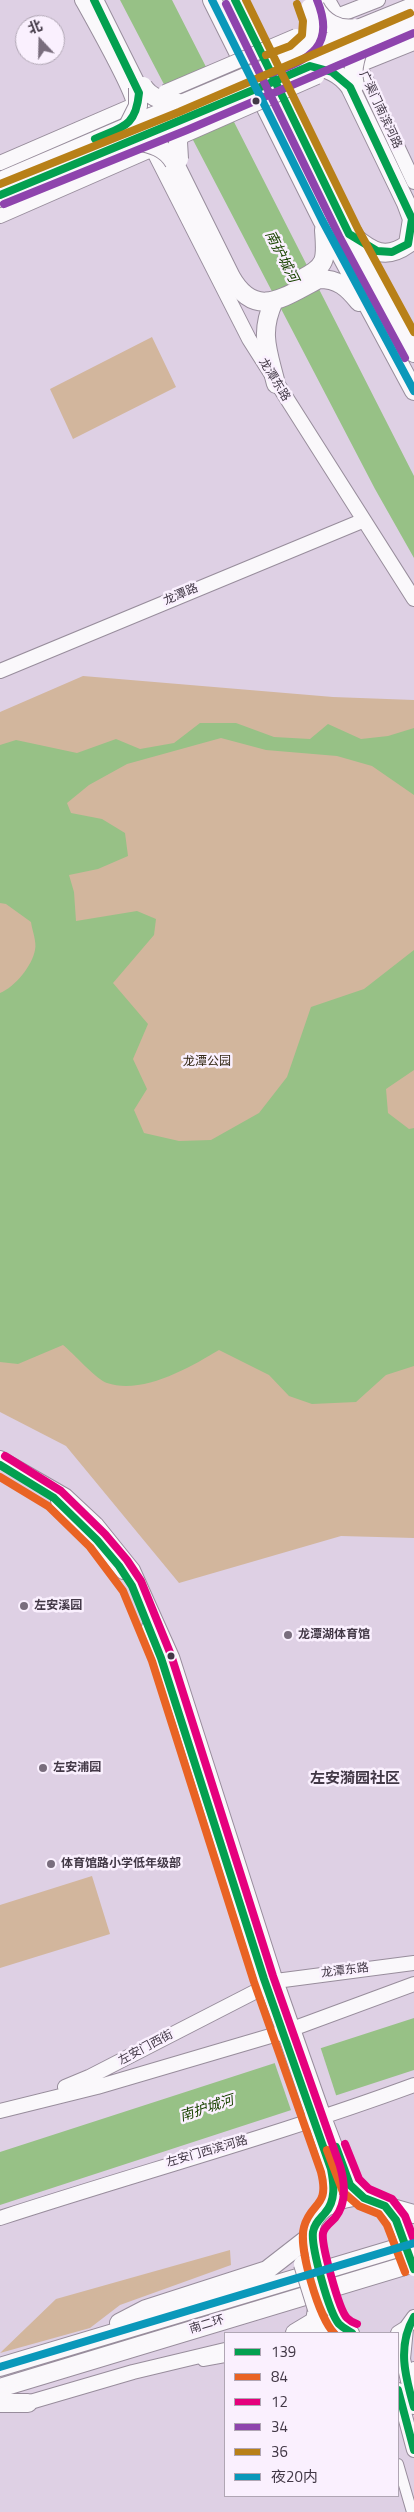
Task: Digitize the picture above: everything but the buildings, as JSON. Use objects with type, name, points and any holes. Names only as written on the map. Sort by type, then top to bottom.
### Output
[{"type":"highway","points":[[94,0],[140,94]]},
{"type":"highway","points":[[100,0],[140,94],[138,106],[129,124]]},
{"type":"highway","points":[[212,0],[322,220],[414,391]]},
{"type":"highway","points":[[235,0],[349,234],[414,353]]},
{"type":"highway","points":[[314,3],[320,14],[334,26],[358,36],[353,86],[406,203],[412,226],[408,244],[396,252],[380,253],[366,247],[349,234]]},
{"type":"highway","points":[[314,3],[314,25],[306,57],[353,86],[414,206]]},
{"type":"highway","points":[[140,94],[152,95],[167,102],[179,103]]},
{"type":"highway","points":[[177,161],[178,142],[184,128]]},
{"type":"highway","points":[[135,141],[156,146],[177,161],[240,280],[257,293],[273,298]]},
{"type":"highway","points":[[276,384],[267,348],[265,325],[267,314],[273,298],[317,275],[326,250],[322,220]]},
{"type":"highway","points":[[317,275],[342,284],[372,314]]},
{"type":"highway","points":[[384,2206],[412,2232]]},
{"type":"highway","name":"南二环","points":[[0,2367],[82,2343],[412,2232]]},
{"type":"highway","points":[[267,2270],[312,2235]]},
{"type":"highway","points":[[82,2343],[146,2309],[290,2262],[310,2262],[325,2309],[315,2321],[296,2332]]},
{"type":"highway","name":"南二环","points":[[0,2388],[414,2263]]},
{"type":"highway","points":[[0,2403],[28,2402]]},
{"type":"street","points":[[82,0],[140,94],[156,104],[165,116],[169,133],[159,147]]},
{"type":"street","points":[[0,216],[159,147],[184,128],[306,57],[313,29],[337,16],[378,0]]},
{"type":"street","points":[[314,3],[337,16]]},
{"type":"street","points":[[0,180],[179,103],[358,36],[414,4]]},
{"type":"street","name":"广渠门南滨河路","points":[[337,16],[414,182]]},
{"type":"street","points":[[358,36],[414,22]]},
{"type":"street","points":[[313,29],[333,71]]},
{"type":"street","points":[[0,163],[140,94],[165,92],[306,57],[333,71],[359,65],[414,43]]},
{"type":"street","name":"龙潭东路","points":[[140,94],[133,113],[137,125],[146,145],[159,147],[249,339],[362,521],[414,599]]},
{"type":"street","points":[[0,195],[135,141],[184,128]]},
{"type":"street","name":"龙潭路","points":[[0,670],[362,521]]},
{"type":"street","points":[[0,1458],[66,1496],[96,1524],[133,1570],[172,1657],[271,1983]]},
{"type":"street","points":[[0,1465],[54,1498],[97,1540],[119,1566],[132,1586],[161,1658],[271,1983],[295,2045],[318,2114],[334,2180],[329,2208]]},
{"type":"street","name":"龙潭东路","points":[[271,1983],[414,1963]]},
{"type":"street","name":"左安门西街","points":[[23,2105],[89,2078],[271,1983]]},
{"type":"street","points":[[289,2030],[414,1984]]},
{"type":"street","name":"左安门西街","points":[[0,2111],[97,2086],[289,2030]]},
{"type":"street","name":"左安门西滨河路","points":[[0,2218],[318,2114],[414,2085]]},
{"type":"street","points":[[318,2114],[350,2185],[364,2198],[384,2206]]},
{"type":"street","points":[[310,2262],[315,2222],[329,2208],[344,2201],[364,2198]]},
{"type":"street","points":[[412,2232],[414,2269]]},
{"type":"street","points":[[325,2309],[338,2324],[350,2332]]},
{"type":"street","points":[[299,2332],[338,2324]]},
{"type":"street","points":[[406,2326],[403,2358],[414,2408]]},
{"type":"street","points":[[0,2411],[133,2372],[224,2350]]},
{"type":"street","points":[[133,2372],[224,2357]]},
{"type":"street","points":[[414,2367],[414,2372]]},
{"type":"street","points":[[399,2394],[414,2450]]},
{"type":"street","points":[[399,2467],[412,2512]]},
{"type":"green space","points":[[152,337],[176,387],[73,439],[50,389]]},
{"type":"green space","name":"龙潭公园","points":[[83,676],[333,697],[414,700],[414,1538],[341,1536],[179,1583],[66,1446],[0,1412],[0,712]]},
{"type":"green space","points":[[92,1876],[110,1934],[0,1968],[0,1905]]},
{"type":"green space","points":[[230,2250],[231,2265],[120,2305],[90,2328],[0,2353],[56,2299]]},
{"type":"water","name":"南护城河","points":[[120,0],[172,0],[414,476],[414,558],[375,489]]},
{"type":"water","points":[[200,723],[236,723],[274,737],[310,739],[328,724],[361,739],[388,736],[414,728],[414,795],[372,766],[337,756],[266,750],[221,738],[127,764],[89,785],[67,803],[71,813],[102,819],[125,833],[128,856],[98,869],[69,875],[74,892],[76,921],[137,911],[156,919],[154,935],[113,983],[148,1024],[133,1059],[147,1089],[134,1110],[144,1133],[179,1141],[211,1140],[259,1113],[287,1077],[311,1007],[364,989],[414,950],[414,1070],[386,1089],[388,1113],[409,1129],[414,1128],[414,1366],[386,1375],[356,1402],[312,1404],[289,1396],[269,1375],[219,1350],[180,1372],[165,1378],[150,1383],[121,1386],[103,1381],[63,1345],[18,1364],[0,1362],[0,993],[17,981],[27,969],[33,956],[35,940],[31,922],[6,904],[0,903],[0,745],[16,740],[77,753],[116,739],[140,749],[174,743]]},
{"type":"water","name":"南护城河","points":[[414,2018],[414,2070],[0,2205],[0,2152]]},
{"type":"pier","points":[[320,2046],[337,2098],[292,2113],[274,2061]]},
{"type":"transit line","name":"139","points":[[94,0],[139,93],[135,113],[131,119],[120,128],[95,139]]},
{"type":"transit line","name":"夜20内","points":[[212,0],[322,220],[414,391]]},
{"type":"transit line","name":"139","points":[[235,0],[275,81]]},
{"type":"transit line","name":"36","points":[[246,0],[358,229],[414,332]]},
{"type":"transit line","name":"34","points":[[272,73],[298,62],[316,49],[321,40],[323,29],[322,16],[317,0]]},
{"type":"transit line","name":"34","points":[[226,4],[340,238],[405,358]]},
{"type":"transit line","name":"36","points":[[266,55],[290,46],[302,35],[303,21],[297,4]]},
{"type":"transit line","name":"36","points":[[0,184],[179,112],[410,13]]},
{"type":"transit line","name":"34","points":[[4,204],[187,130],[414,33]]},
{"type":"transit line","name":"139","points":[[310,66],[332,72],[350,87],[412,219],[408,244],[392,252],[377,251],[349,234],[275,81],[310,66]]},
{"type":"transit line","name":"139","points":[[0,195],[275,81]]},
{"type":"transit line","name":"12","points":[[5,1456],[61,1491],[105,1534],[127,1560],[141,1581],[171,1655],[273,1976],[340,2166],[344,2186],[342,2206],[324,2231],[323,2239],[340,2303],[347,2318],[357,2324]]},
{"type":"transit line","name":"139","points":[[0,1465],[54,1498],[97,1540],[119,1566],[132,1586],[161,1658],[264,1979],[331,2169],[333,2198],[329,2208],[315,2226],[313,2240],[330,2307],[339,2324],[350,2332]]},
{"type":"transit line","name":"84","points":[[0,1477],[48,1506],[90,1547],[123,1591],[152,1661],[254,1982],[321,2172],[323,2192],[307,2219],[303,2237],[307,2266],[316,2298],[328,2325],[333,2332]]},
{"type":"transit line","name":"12","points":[[345,2144],[359,2179],[369,2189],[392,2199],[405,2216],[414,2240]]},
{"type":"transit line","name":"139","points":[[336,2147],[350,2185],[364,2198],[385,2206],[396,2220],[414,2269]]},
{"type":"transit line","name":"84","points":[[327,2150],[343,2192],[359,2206],[379,2214],[387,2225],[405,2272]]},
{"type":"transit line","name":"夜20内","points":[[0,2367],[414,2243]]},
{"type":"transit line","name":"139","points":[[414,2317],[409,2328],[404,2350],[406,2373],[414,2407]]},
{"type":"transit line","name":"139","points":[[399,2394],[414,2450]]},
{"type":"place","name":"左安溪园","points":[[24,1606]]},
{"type":"place","name":"龙潭湖体育馆","points":[[288,1635]]},
{"type":"place","name":"左安浦园","points":[[43,1768]]},
{"type":"place","name":"体育馆路小学低年级部","points":[[51,1864]]},
{"type":"district","name":"左安漪园社区","points":[[355,1779]]}]
